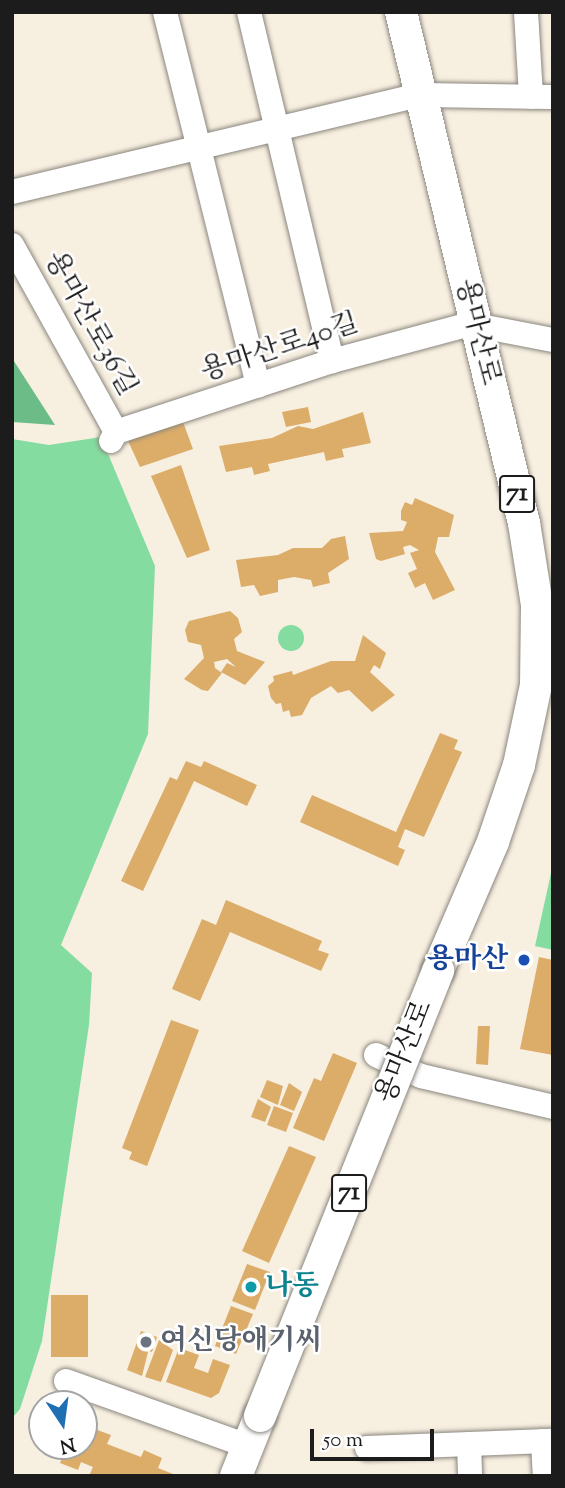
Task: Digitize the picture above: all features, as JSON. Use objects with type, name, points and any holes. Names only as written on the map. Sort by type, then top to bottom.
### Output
[{"type":"main road","name":"용마산로","points":[[236,1476],[507,804],[545,655],[533,567],[401,12]]},
{"type":"street","points":[[165,12],[258,386]]},
{"type":"street","points":[[249,12],[332,361]]},
{"type":"street","points":[[12,192],[419,95],[542,97],[526,12]]},
{"type":"street","name":"용마산로36길","points":[[12,245],[113,437]]},
{"type":"street","points":[[475,324],[553,340]]},
{"type":"street","name":"용마산로40길","points":[[113,437],[332,361],[475,324]]},
{"type":"street","points":[[376,1055],[421,1076],[553,1107]]},
{"type":"street","points":[[66,1381],[248,1446]]},
{"type":"street","points":[[367,1448],[548,1441],[545,1476]]},
{"type":"street","points":[[470,1444],[470,1476]]},
{"type":"green space","points":[[12,358],[55,425],[12,422]]},
{"type":"green space","points":[[101,437],[155,566],[148,734],[61,945],[92,973],[89,1025],[42,1341],[20,1409],[12,1418],[12,439],[49,445]]},
{"type":"green space","points":[[291,625],[300,629],[304,638],[300,647],[291,651],[282,647],[278,638],[282,629]]},
{"type":"green space","points":[[553,864],[553,950],[535,946]]},
{"type":"building","points":[[308,407],[311,422],[286,427],[282,412]]},
{"type":"building","points":[[363,412],[371,443],[342,449],[344,457],[326,461],[324,452],[268,464],[270,471],[254,475],[252,467],[226,472],[219,446],[272,438],[298,426],[313,429]]},
{"type":"building","points":[[183,422],[193,449],[140,467],[128,441]]},
{"type":"building","points":[[181,465],[210,550],[187,558],[151,476]]},
{"type":"building","points":[[415,498],[454,515],[449,537],[438,537],[435,552],[455,590],[433,600],[425,583],[415,588],[408,573],[417,569],[410,553],[419,550],[410,545],[403,547],[405,554],[381,561],[376,559],[369,533],[403,531],[407,522],[401,520],[401,511],[405,502],[412,505]]},
{"type":"building","points":[[345,536],[349,559],[328,573],[330,583],[313,587],[311,580],[294,577],[278,580],[278,592],[260,596],[254,585],[241,587],[236,560],[278,555],[293,548],[322,548],[331,539]]},
{"type":"building","points":[[230,611],[238,618],[242,632],[234,639],[237,651],[265,662],[245,685],[221,672],[227,663],[236,667],[227,659],[214,662],[215,668],[222,673],[208,691],[202,690],[184,679],[204,658],[201,645],[188,642],[185,630],[189,621]]},
{"type":"building","points":[[363,635],[386,653],[380,669],[374,665],[370,672],[395,695],[372,712],[349,690],[338,693],[331,686],[311,698],[302,715],[291,717],[289,710],[283,712],[281,703],[276,704],[271,698],[268,686],[274,681],[273,676],[292,671],[293,675],[331,661],[355,661]]},
{"type":"building","points":[[440,733],[458,740],[454,749],[462,752],[424,837],[405,829],[398,847],[405,850],[398,866],[300,822],[312,795],[396,832]]},
{"type":"building","points":[[186,761],[201,767],[204,761],[257,785],[247,806],[194,781],[143,891],[121,881],[170,777],[177,780]]},
{"type":"building","points":[[226,900],[322,941],[318,950],[329,954],[321,971],[230,932],[200,1001],[172,989],[202,919],[216,925]]},
{"type":"building","points":[[539,957],[553,960],[553,1055],[520,1049]]},
{"type":"building","points":[[171,1020],[199,1030],[147,1166],[129,1159],[132,1152],[122,1148]]},
{"type":"building","points":[[478,1026],[490,1026],[488,1065],[476,1064]]},
{"type":"building","points":[[333,1053],[357,1063],[324,1141],[293,1128],[314,1078],[321,1081]]},
{"type":"building","points":[[267,1080],[283,1086],[278,1105],[260,1097]]},
{"type":"building","points":[[289,1083],[302,1092],[294,1111],[280,1105]]},
{"type":"building","points":[[258,1099],[271,1107],[265,1122],[251,1117]]},
{"type":"building","points":[[274,1106],[293,1113],[286,1132],[267,1125]]},
{"type":"building","points":[[289,1146],[316,1157],[269,1263],[242,1251]]},
{"type":"building","name":"나동","points":[[247,1264],[270,1272],[255,1310],[232,1301]]},
{"type":"building","points":[[51,1295],[88,1295],[88,1357],[51,1357]]},
{"type":"building","points":[[231,1306],[253,1314],[236,1354],[215,1346]]},
{"type":"building","points":[[141,1331],[157,1337],[152,1352],[141,1348],[148,1352],[142,1376],[127,1370]]},
{"type":"building","points":[[159,1340],[173,1350],[161,1382],[145,1377]]},
{"type":"building","points":[[179,1348],[199,1355],[194,1368],[208,1373],[213,1359],[230,1365],[219,1393],[211,1398],[166,1382]]},
{"type":"building","points":[[98,1430],[111,1435],[107,1444],[141,1457],[144,1450],[162,1458],[158,1468],[178,1476],[89,1476],[93,1467],[81,1462],[78,1470],[60,1463],[61,1460],[98,1460]]},
{"type":"place","name":"용마산","points":[[524,960]]},
{"type":"place","name":"나동","points":[[251,1287]]},
{"type":"place","name":"여신당애기씨","points":[[146,1342]]}]
